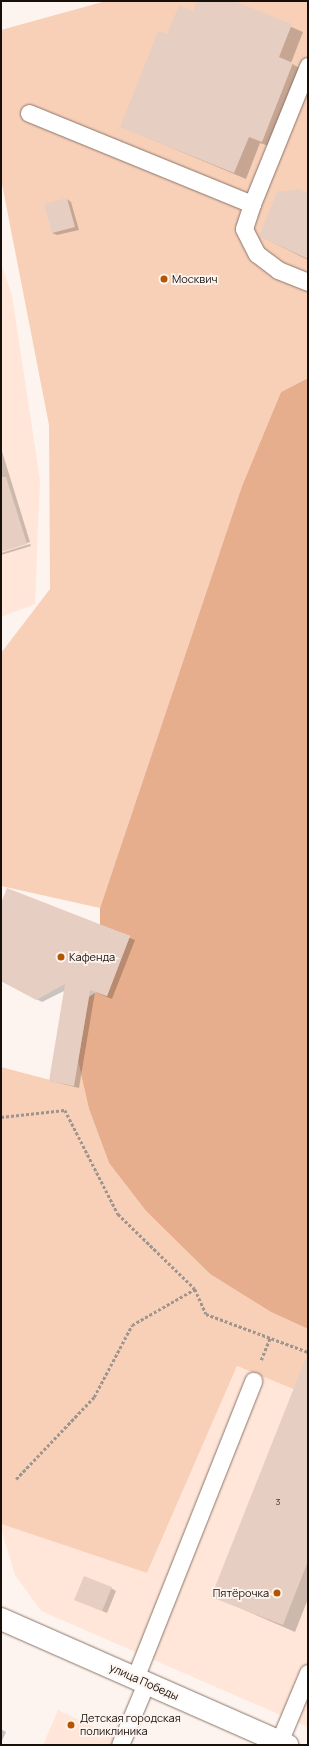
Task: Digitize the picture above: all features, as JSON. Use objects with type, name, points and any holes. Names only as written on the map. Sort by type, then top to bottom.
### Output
[{"type":"street","name":"улица Победы","points":[[1,1619],[283,1743]]},
{"type":"lane","points":[[308,66],[252,204],[244,229],[257,254],[278,270],[308,282]]},
{"type":"lane","points":[[29,113],[252,204]]},
{"type":"lane","points":[[120,1745],[141,1681],[253,1381]]},
{"type":"lane","points":[[283,1743],[308,1673]]},
{"type":"path","points":[[1,1117],[65,1110],[118,1214],[195,1289],[206,1314],[308,1352]]},
{"type":"path","points":[[16,1478],[94,1397],[132,1325],[195,1289]]},
{"type":"shaded area","name":"Москвич","points":[[106,1],[308,1],[308,378],[281,392],[242,486],[100,908],[1,886],[1,653],[50,589],[49,425],[1,179],[1,30]]},
{"type":"shaded area","points":[[1,264],[12,295],[40,480],[35,604],[1,617]]},
{"type":"shaded area","points":[[308,378],[308,1329],[271,1312],[210,1274],[146,1211],[109,1163],[89,1109],[78,1061],[89,997],[96,992],[107,996],[130,936],[100,925],[100,908],[242,486],[281,392]]},
{"type":"shaded area","points":[[78,1061],[89,1109],[109,1163],[146,1211],[210,1274],[271,1312],[308,1329],[308,1395],[237,1366],[147,1573],[1,1524],[1,1067],[73,1086]]},
{"type":"shaded area","points":[[237,1366],[308,1395],[308,1727],[41,1611],[15,1575],[1,1529],[1,1524],[147,1573]]},
{"type":"shaded area","name":"Детская городская поликлиника","points":[[58,1710],[122,1740],[135,1745],[43,1745]]},
{"type":"building","points":[[197,1],[234,1],[292,24],[279,57],[293,63],[262,142],[249,137],[234,173],[120,127],[158,31],[167,34],[179,5],[193,11]]},
{"type":"building","points":[[299,189],[308,193],[308,259],[259,236],[277,192]]},
{"type":"building","points":[[67,198],[75,227],[52,233],[44,204]]},
{"type":"building","points":[[1,477],[6,477],[27,544],[1,552]]},
{"type":"building","name":"Кафенда","points":[[7,888],[130,936],[107,996],[90,990],[74,1086],[49,1081],[65,984],[36,1000],[1,981],[1,903]]},
{"type":"building","points":[[307,1355],[308,1561],[283,1625],[211,1597]]},
{"type":"building","points":[[84,1576],[112,1587],[102,1611],[74,1600]]},
{"type":"place","name":"Москвич","points":[[164,279]]},
{"type":"place","name":"Кафенда","points":[[61,957]]},
{"type":"place","name":"Пятёрочка","points":[[277,1593]]},
{"type":"place","name":"Детская городская поликлиника","points":[[71,1725]]}]
